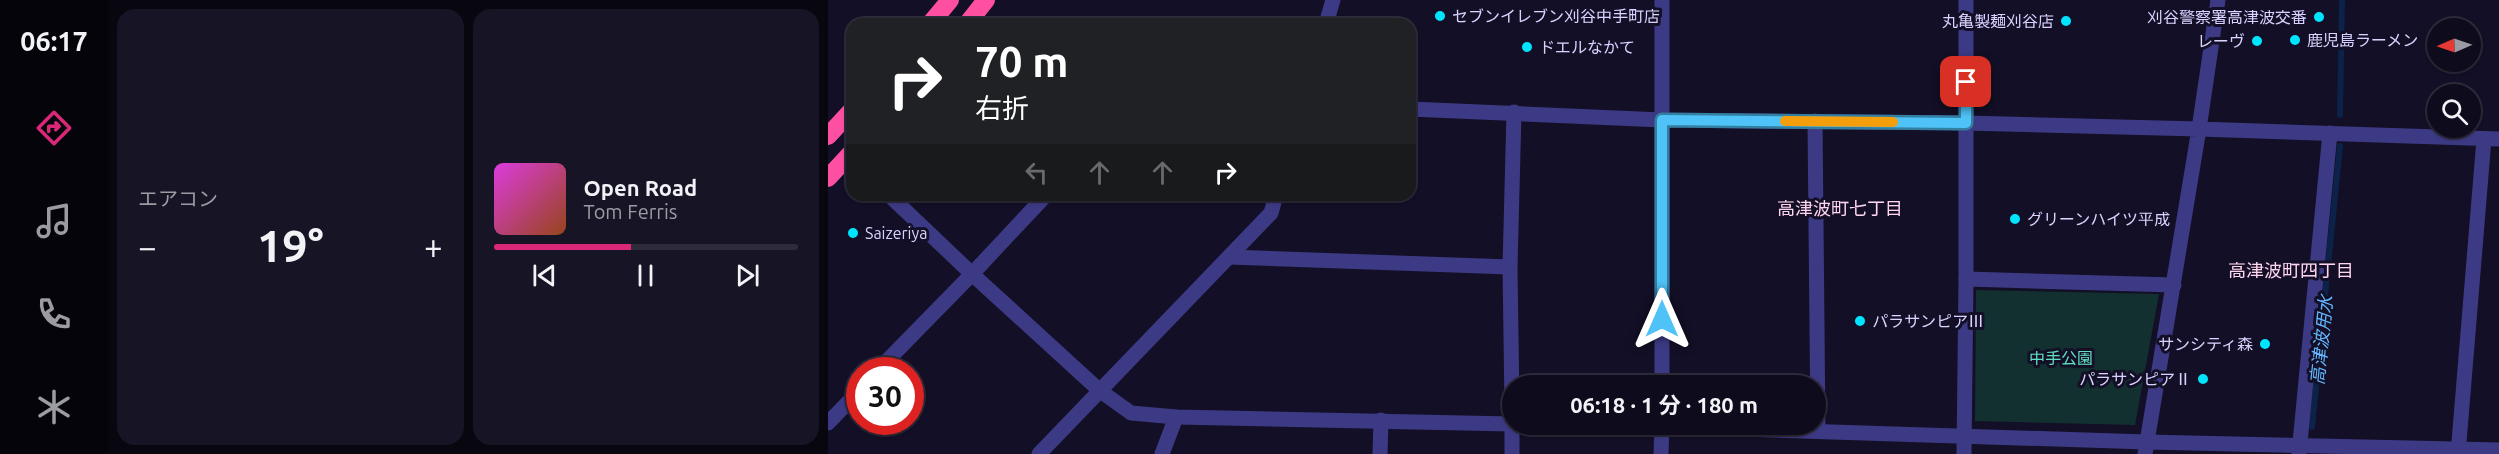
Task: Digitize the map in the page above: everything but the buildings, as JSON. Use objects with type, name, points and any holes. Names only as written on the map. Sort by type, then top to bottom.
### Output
[{"type":"highway","points":[[935,18],[950,0]]},
{"type":"highway","points":[[972,18],[986,0]]},
{"type":"highway","points":[[828,136],[846,116]]},
{"type":"highway","points":[[828,178],[846,161]]},
{"type":"street","points":[[1328,18],[1333,0]]},
{"type":"street","points":[[1662,0],[1662,375]]},
{"type":"street","points":[[1964,454],[1966,0]]},
{"type":"street","points":[[2146,448],[2218,0]]},
{"type":"street","points":[[1416,109],[1662,120],[1966,123],[2491,139],[2458,451]]},
{"type":"street","points":[[1511,375],[1509,267],[1514,112]]},
{"type":"street","points":[[1815,121],[1817,375]]},
{"type":"street","points":[[2299,449],[2330,133]]},
{"type":"street","points":[[895,201],[1099,390],[1131,413],[1176,417],[1502,424]]},
{"type":"street","points":[[891,357],[1040,201]]},
{"type":"street","points":[[1039,454],[1271,213],[1274,201]]},
{"type":"street","points":[[1229,257],[1509,267]]},
{"type":"street","points":[[1966,279],[2174,285]]},
{"type":"street","points":[[828,423],[846,404]]},
{"type":"street","points":[[1162,454],[1176,417]]},
{"type":"street","points":[[1380,454],[1381,420]]},
{"type":"street","points":[[1826,431],[1964,436],[2146,448],[2499,450]]},
{"type":"street","points":[[1512,435],[1512,454]]},
{"type":"street","points":[[1661,454],[1662,435]]},
{"type":"green space","name":"中手公園","points":[[1976,290],[2159,294],[2135,425],[1975,421]]},
{"type":"waterway","name":"高津波用水","points":[[2340,115],[2342,0]]},
{"type":"waterway","name":"高津波用水","points":[[2312,427],[2340,146]]},
{"type":"slow traffic","points":[[1785,121],[1893,122]]},
{"type":"place","name":"セブンイレブン刈谷中手町店","points":[[1440,16]]},
{"type":"place","name":"刈谷警察署高津波交番","points":[[2319,17]]},
{"type":"place","name":"丸亀製麺刈谷店","points":[[2066,21]]},
{"type":"place","name":"鹿児島ラーメン","points":[[2295,40]]},
{"type":"place","name":"レーヴ","points":[[2257,41]]},
{"type":"place","name":"ドエルなかて","points":[[1527,47]]},
{"type":"place","name":"グリーンハイツ平成","points":[[2015,219]]},
{"type":"place","name":"Saizeriya","points":[[853,233]]},
{"type":"place","name":"パラサンピアⅢ","points":[[1860,321]]},
{"type":"place","name":"サンシティ森","points":[[2265,344]]},
{"type":"place","name":"パラサンピアⅡ","points":[[2203,379]]},
{"type":"district","name":"高津波町七丁目","points":[[1840,208]]},
{"type":"district","name":"高津波町四丁目","points":[[2291,270]]},
{"type":"route","points":[[1662,319],[1662,120],[1966,123],[1966,82]]}]
